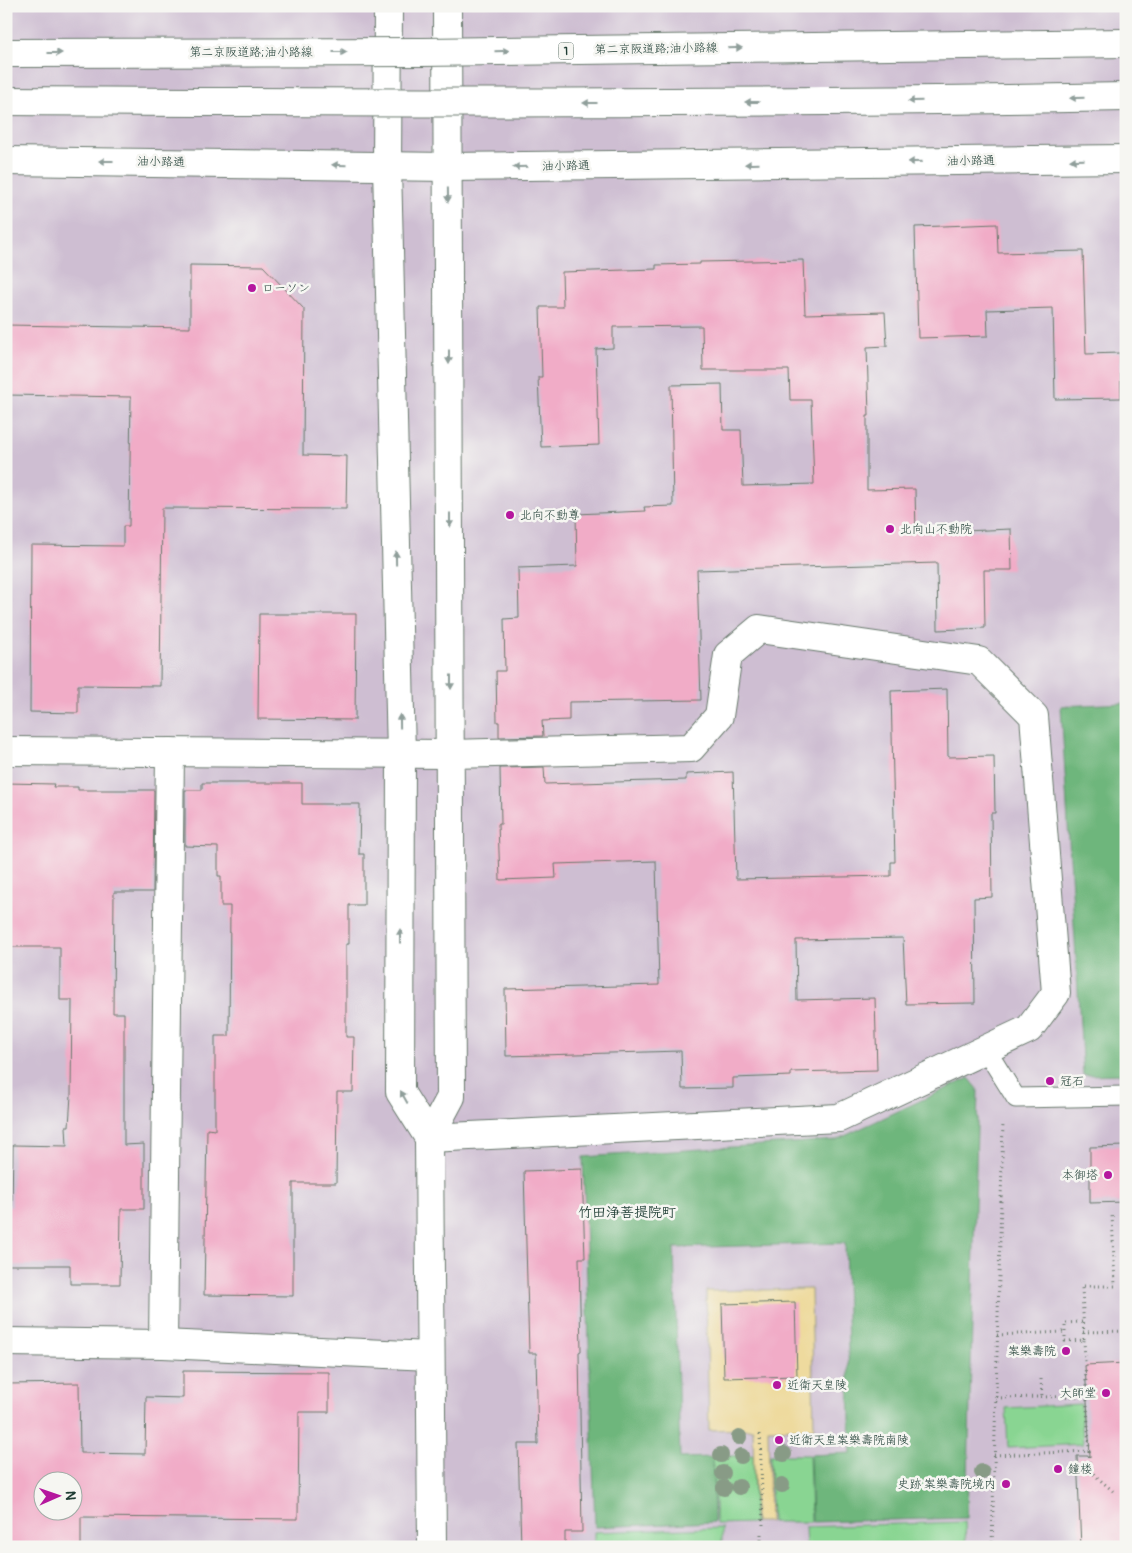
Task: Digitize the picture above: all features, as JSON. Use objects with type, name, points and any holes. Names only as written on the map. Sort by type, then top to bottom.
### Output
[{"type":"main road","points":[[388,6],[388,166],[401,754],[400,1092],[429,1138]]},
{"type":"main road","points":[[432,1547],[429,1138],[451,1097],[447,6]]},
{"type":"main road","name":"第二京阪道路;油小路線","points":[[6,53],[423,52],[1126,43]]},
{"type":"main road","points":[[6,101],[425,103],[858,102],[1126,97]]},
{"type":"main road","name":"油小路通","points":[[6,161],[448,167],[1126,159]]},
{"type":"main road","points":[[6,751],[451,754],[691,748],[719,716],[728,655],[759,629],[979,661],[1034,716],[1056,993],[1029,1029],[839,1118],[429,1138]]},
{"type":"main road","points":[[163,1344],[170,752]]},
{"type":"main road","points":[[6,1342],[163,1344],[430,1356]]},
{"type":"lane","points":[[986,1050],[1016,1098],[1126,1096]]},
{"type":"path","points":[[992,1547],[1002,1125],[1016,1098]]},
{"type":"path","points":[[1112,1214],[1115,1286],[1082,1286],[1082,1322],[1089,1470],[1115,1493]]},
{"type":"path","points":[[1082,1322],[1065,1323],[1065,1341],[1084,1340]]},
{"type":"path","points":[[1083,1332],[1126,1331]]},
{"type":"path","points":[[997,1335],[1065,1332]]},
{"type":"path","points":[[1041,1379],[1042,1396]]},
{"type":"path","points":[[996,1398],[1086,1396]]},
{"type":"path","points":[[760,1434],[763,1525]]},
{"type":"path","points":[[994,1455],[1089,1451]]},
{"type":"path","points":[[761,1534],[761,1547]]},
{"type":"shaded area","points":[[6,6],[1126,6],[1126,1547],[6,1547]]},
{"type":"green space","points":[[1126,703],[1126,1074],[1083,1075],[1061,706]]},
{"type":"green space","points":[[969,1078],[978,1089],[967,1518],[812,1522],[810,1455],[851,1453],[845,1243],[674,1248],[680,1458],[713,1457],[714,1522],[595,1527],[583,1157],[836,1140]]},
{"type":"green space","points":[[1081,1404],[1083,1444],[1008,1448],[1006,1408]]},
{"type":"green space","points":[[753,1455],[754,1523],[716,1524],[713,1457]]},
{"type":"green space","points":[[770,1455],[809,1455],[811,1522],[772,1522]]},
{"type":"green space","points":[[965,1522],[966,1547],[806,1547],[805,1527]]},
{"type":"green space","points":[[722,1528],[722,1547],[594,1547],[594,1532]]},
{"type":"sand","points":[[811,1289],[814,1428],[768,1429],[770,1522],[755,1522],[753,1429],[709,1430],[706,1291]]},
{"type":"building","points":[[997,224],[998,253],[1083,251],[1086,354],[1120,353],[1121,398],[1055,399],[1053,308],[987,310],[988,336],[918,338],[915,227]]},
{"type":"building","points":[[803,260],[805,314],[885,312],[887,346],[867,347],[869,416],[867,416],[867,490],[915,489],[916,533],[1011,529],[1012,570],[984,570],[985,628],[938,630],[937,563],[697,570],[701,700],[569,702],[569,720],[542,721],[543,736],[499,737],[496,671],[505,671],[504,619],[519,618],[518,568],[577,566],[576,514],[645,511],[644,507],[673,506],[671,385],[722,384],[723,430],[741,430],[743,486],[814,484],[811,400],[790,400],[789,370],[703,370],[702,326],[613,327],[613,348],[596,349],[599,445],[541,447],[538,377],[542,377],[540,307],[563,307],[562,272],[656,269],[656,265],[700,264],[700,262]]},
{"type":"building","points":[[190,265],[263,266],[304,309],[303,455],[347,456],[346,509],[162,508],[160,686],[78,685],[78,713],[30,712],[31,545],[123,546],[123,526],[129,526],[131,397],[6,395],[6,325],[190,328]]},
{"type":"building","points":[[259,614],[356,614],[355,720],[258,719]]},
{"type":"building","points":[[947,689],[948,757],[994,756],[995,813],[991,813],[992,897],[974,898],[975,1003],[906,1004],[903,938],[796,940],[797,1000],[875,998],[877,1070],[791,1072],[791,1076],[733,1078],[733,1088],[682,1089],[681,1051],[506,1056],[505,989],[659,985],[656,861],[555,864],[556,878],[500,880],[498,824],[501,824],[500,768],[544,767],[545,784],[686,780],[686,774],[733,772],[736,879],[891,876],[891,862],[895,862],[891,691]]},
{"type":"building","points":[[6,783],[54,784],[53,787],[78,787],[78,790],[154,790],[153,892],[114,892],[113,1013],[124,1013],[124,1145],[144,1144],[144,1209],[121,1209],[120,1284],[70,1284],[70,1265],[6,1265],[6,1207],[12,1207],[13,1145],[67,1146],[66,1126],[69,1126],[71,1095],[72,1000],[60,1000],[60,947],[6,947]]},
{"type":"building","points":[[202,783],[302,783],[302,804],[360,804],[359,854],[364,854],[364,905],[349,905],[349,944],[346,944],[346,1037],[354,1037],[353,1092],[337,1092],[336,1183],[293,1183],[293,1296],[204,1295],[207,1129],[215,1130],[215,1036],[229,1036],[230,906],[221,906],[221,876],[218,876],[218,847],[185,846],[185,790],[202,790]]},
{"type":"building","name":"本御塔","points":[[1126,1146],[1126,1202],[1090,1203],[1090,1147]]},
{"type":"building","points":[[582,1169],[585,1258],[579,1258],[581,1351],[579,1352],[582,1532],[565,1532],[565,1547],[521,1547],[518,1444],[538,1444],[536,1353],[529,1353],[524,1171]]},
{"type":"building","points":[[795,1302],[797,1376],[724,1378],[722,1304]]},
{"type":"building","points":[[1126,1363],[1126,1547],[1081,1547],[1077,1456],[1090,1456],[1085,1365]]},
{"type":"building","points":[[183,1371],[329,1372],[329,1412],[299,1412],[298,1519],[82,1517],[82,1470],[32,1470],[32,1520],[81,1520],[81,1547],[8,1547],[7,1384],[79,1383],[80,1453],[145,1454],[146,1397],[183,1398]]},
{"type":"place","name":"ローソン","points":[[252,288]]},
{"type":"place","name":"北向不動尊","points":[[510,515]]},
{"type":"place","name":"北向山不動院","points":[[890,529]]},
{"type":"place","name":"冠石","points":[[1050,1081]]},
{"type":"place","name":"本御塔","points":[[1108,1175]]},
{"type":"place","name":"案樂壽院","points":[[1066,1351]]},
{"type":"place","name":"近衛天皇陵","points":[[777,1385]]},
{"type":"place","name":"大師堂","points":[[1106,1393]]},
{"type":"place","name":"近衛天皇案樂壽院南陵","points":[[779,1440]]},
{"type":"place","name":"鐘楼","points":[[1058,1469]]},
{"type":"place","name":"史跡 案樂壽院境内","points":[[1006,1484]]},
{"type":"district","name":"竹田浄菩提院町","points":[[627,1212]]}]
